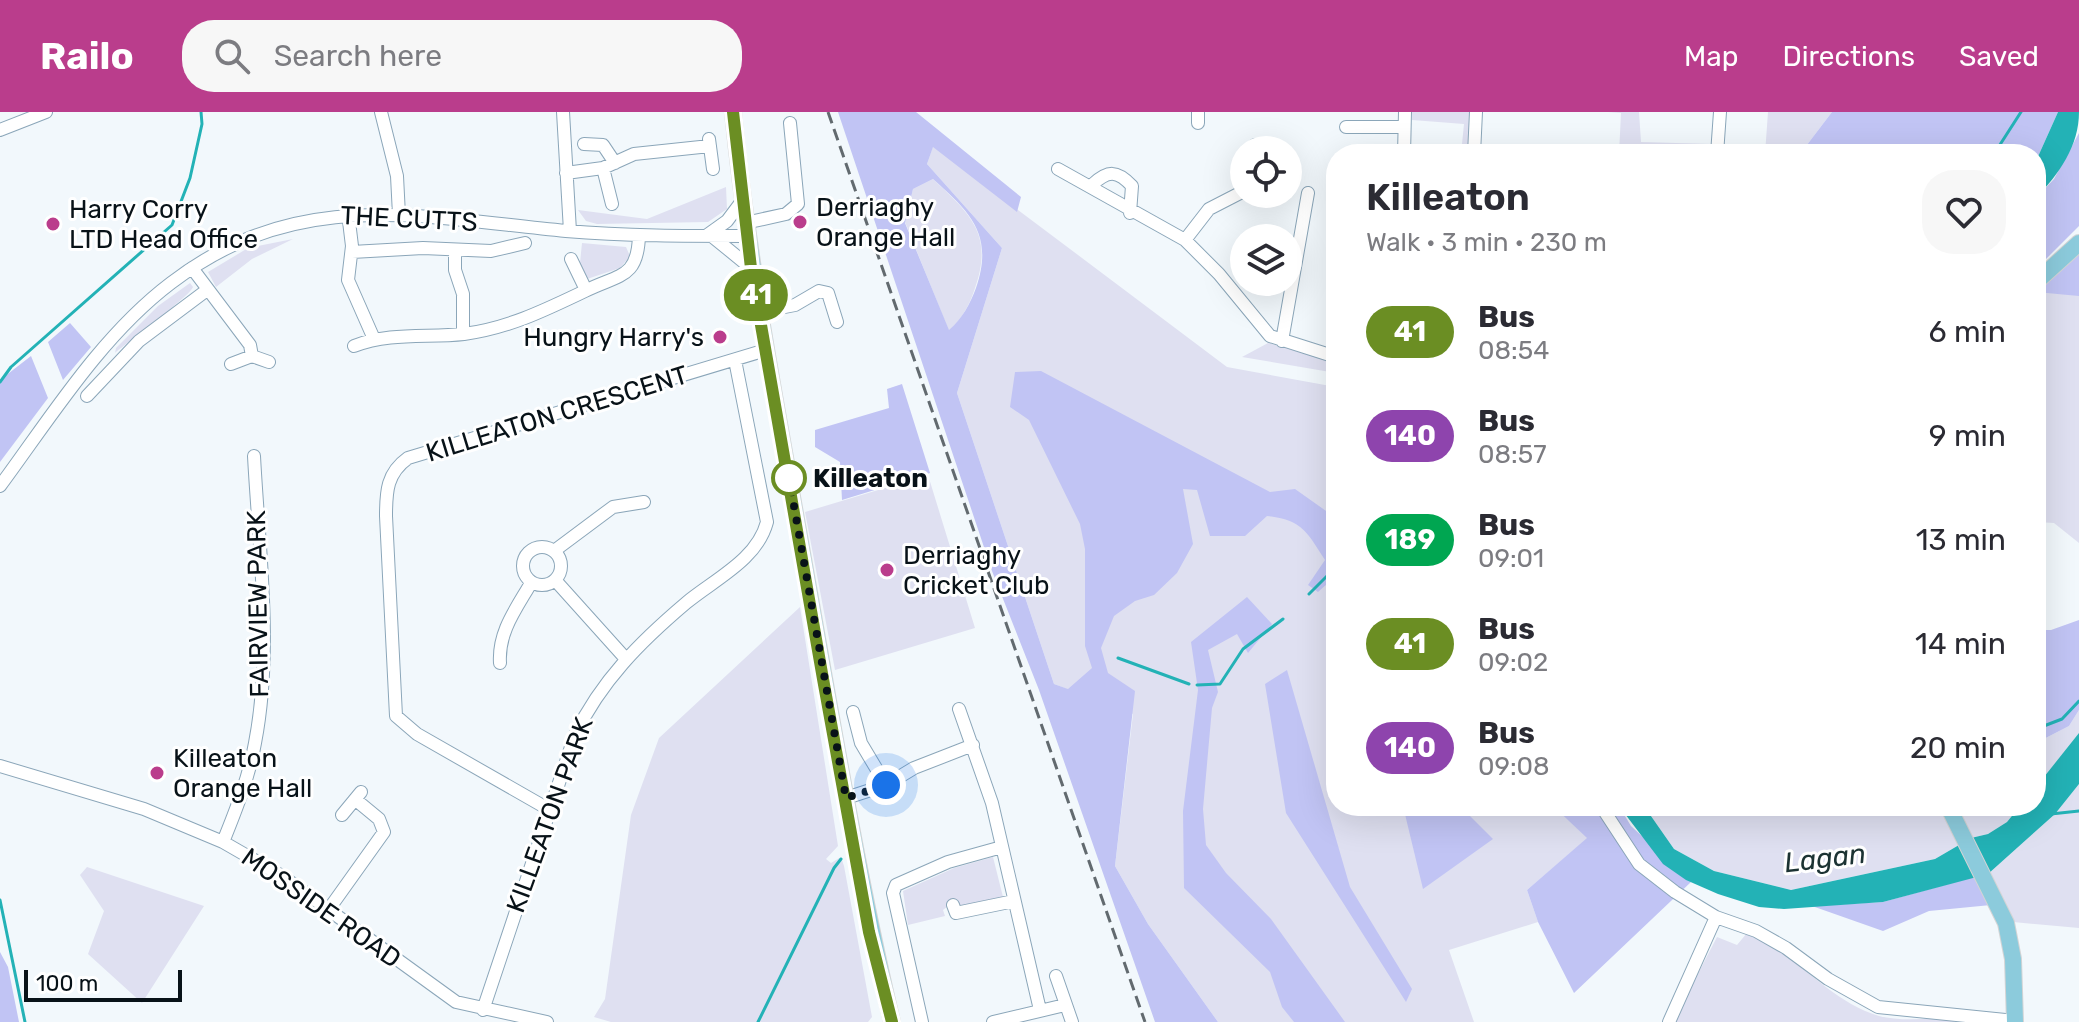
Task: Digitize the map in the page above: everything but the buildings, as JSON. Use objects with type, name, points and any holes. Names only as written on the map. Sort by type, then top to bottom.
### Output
[{"type":"main road","points":[[733,112],[751,268],[869,932],[892,1022]]},
{"type":"main road","points":[[2046,273],[2079,243]]},
{"type":"main road","points":[[1953,816],[2000,910],[2013,959],[2015,1022]]},
{"type":"street","points":[[0,130],[46,112]]},
{"type":"street","points":[[381,112],[397,176],[399,215]]},
{"type":"street","points":[[563,112],[570,231]]},
{"type":"street","points":[[1404,144],[1405,112]]},
{"type":"street","points":[[1474,144],[1476,112]]},
{"type":"street","points":[[1718,144],[1720,112]]},
{"type":"street","name":"THE CUTTS","points":[[0,486],[101,352],[149,302],[192,268],[251,237],[290,223],[348,213],[639,235],[709,236],[746,229],[786,214],[798,204],[790,123]]},
{"type":"street","points":[[1346,127],[1404,127]]},
{"type":"street","points":[[566,173],[603,168],[634,154],[709,143],[713,169]]},
{"type":"street","points":[[584,144],[603,145],[615,163]]},
{"type":"street","points":[[603,168],[612,204]]},
{"type":"street","points":[[1058,169],[1092,185],[1130,213],[1185,240],[1219,274],[1252,318],[1270,336],[1326,354]]},
{"type":"street","points":[[1092,185],[1103,175],[1116,173],[1123,176],[1132,186],[1134,197],[1130,213]]},
{"type":"street","points":[[1282,341],[1308,193]]},
{"type":"street","points":[[1185,240],[1209,209],[1230,198]]},
{"type":"street","points":[[742,201],[727,221],[709,236],[751,268]]},
{"type":"street","points":[[348,213],[352,252],[348,280],[374,339]]},
{"type":"street","points":[[354,346],[374,339],[463,334],[514,323],[629,270],[638,255],[639,235]]},
{"type":"street","points":[[352,252],[491,251],[525,243]]},
{"type":"street","points":[[455,250],[455,270],[463,294],[463,334]]},
{"type":"street","points":[[571,259],[586,290]]},
{"type":"street","points":[[192,268],[250,345],[252,356]]},
{"type":"street","points":[[87,396],[114,364],[158,325],[207,290]]},
{"type":"street","points":[[759,312],[795,305],[819,291],[828,293],[837,322]]},
{"type":"street","name":"KILLEATON CRESCENT","points":[[550,810],[417,734],[396,716],[386,516],[386,487],[391,476],[408,458],[766,350]]},
{"type":"street","points":[[101,352],[114,364]]},
{"type":"street","points":[[231,364],[252,356],[269,362]]},
{"type":"street","name":"KILLEATON PARK","points":[[483,1010],[575,735],[592,701],[626,659],[685,604],[762,542],[767,522],[735,360]]},
{"type":"street","name":"FAIRVIEW PARK","points":[[223,842],[248,777],[260,710],[263,659],[254,456]]},
{"type":"street","points":[[554,551],[561,562],[555,580],[541,586],[531,583],[522,567],[526,555],[536,548],[554,551],[613,507],[644,502]]},
{"type":"street","points":[[555,580],[626,659]]},
{"type":"street","points":[[500,663],[499,647],[506,626],[531,583]]},
{"type":"street","points":[[959,709],[973,745],[1002,847],[1040,1010]]},
{"type":"street","points":[[853,712],[861,743],[886,785]]},
{"type":"street","points":[[846,798],[886,785],[914,768],[973,745]]},
{"type":"street","name":"MOSSIDE ROAD","points":[[0,766],[144,809],[223,842],[329,909],[456,1002],[547,1022]]},
{"type":"street","points":[[329,909],[384,832],[379,819],[359,796],[342,815]]},
{"type":"street","points":[[1608,816],[1639,864],[1675,892],[1716,917],[1776,942],[1828,979],[1878,1007],[2015,1022]]},
{"type":"street","points":[[922,1022],[893,893],[896,885],[948,862],[1002,847]]},
{"type":"street","points":[[953,905],[956,913],[1014,901]]},
{"type":"street","points":[[1669,1022],[1716,917]]},
{"type":"street","points":[[1056,976],[1072,1022]]},
{"type":"street","points":[[993,1022],[1065,1005]]},
{"type":"shaded area","points":[[838,112],[916,112],[1021,197],[1017,212],[933,147],[927,164],[1002,248],[957,393],[1054,684],[1068,689],[1092,668],[1085,646],[1085,549],[1080,524],[1029,420],[1010,407],[1015,372],[1041,371],[1270,492],[1295,489],[1326,511],[1326,585],[1318,592],[1308,585],[1325,560],[1296,524],[1267,516],[1245,536],[1210,536],[1197,490],[1183,489],[1193,544],[1177,573],[1154,595],[1135,601],[1114,616],[1101,648],[1108,673],[1135,691],[1115,866],[1148,924],[1218,1022],[1155,1022],[1039,690],[992,571]],"holes":[[[933,179],[976,226],[982,253],[981,269],[974,294],[962,316],[949,330],[905,223],[913,189]]]},
{"type":"shaded area","points":[[1412,112],[1473,112],[1471,144],[1462,144],[1464,124],[1412,120]]},
{"type":"shaded area","points":[[1608,112],[1639,112],[1641,142],[1711,144],[1619,144],[1621,113]]},
{"type":"shaded area","points":[[1768,112],[1832,112],[1808,144],[1766,144]]},
{"type":"shaded area","points":[[1832,112],[2058,112],[2044,144],[1808,144]]},
{"type":"shaded area","points":[[2058,112],[2079,112],[2071,148],[2046,186],[2044,144]]},
{"type":"shaded area","points":[[2079,133],[2079,226],[2046,259],[2046,187],[2054,179]]},
{"type":"shaded area","points":[[933,146],[1227,367],[1326,385],[1326,816],[1564,816],[1588,838],[1527,890],[1538,922],[1449,950],[1474,1022],[1218,1022],[1148,924],[1115,866],[1133,714],[1054,684],[957,393],[1002,248],[927,164]]},
{"type":"shaded area","points":[[933,179],[968,215],[980,239],[982,253],[971,300],[949,331],[905,222],[913,189]]},
{"type":"shaded area","points":[[726,187],[727,209],[708,222],[597,224],[586,221],[578,210],[647,219]]},
{"type":"shaded area","points":[[293,239],[252,259],[216,287],[208,272],[248,248]]},
{"type":"shaded area","points":[[582,243],[626,247],[630,256],[620,268],[587,279],[580,263]]},
{"type":"shaded area","points":[[2079,249],[2079,543],[2054,523],[2046,523],[2046,282]]},
{"type":"shaded area","points":[[2079,253],[2079,296],[2046,293],[2046,282]]},
{"type":"shaded area","points":[[190,283],[193,287],[181,300],[115,353],[116,348],[158,306]]},
{"type":"shaded area","points":[[70,323],[91,347],[63,380],[48,342]]},
{"type":"shaded area","points":[[1268,343],[1326,359],[1326,371],[1242,357]]},
{"type":"shaded area","points":[[31,356],[48,398],[0,462],[0,380]]},
{"type":"shaded area","points":[[902,384],[930,473],[842,500],[840,462],[815,447],[815,430],[889,408],[887,389]]},
{"type":"shaded area","name":"Derriaghy Cricket Club","points":[[928,475],[975,628],[835,670],[805,512]]},
{"type":"shaded area","points":[[1247,597],[1272,624],[1248,653],[1237,634],[1208,650],[1218,692],[1212,708],[1203,809],[1206,845],[1226,873],[1271,919],[1345,1022],[1294,1022],[1282,1007],[1270,972],[1184,888],[1183,811],[1198,690],[1191,642]]},
{"type":"shaded area","points":[[800,607],[838,846],[826,859],[831,863],[841,857],[844,866],[872,1017],[868,1022],[611,1022],[594,1017],[605,999],[631,815],[659,738]]},
{"type":"shaded area","points":[[2079,620],[2079,710],[2069,726],[2046,738],[2046,630]]},
{"type":"shaded area","points":[[1287,670],[1326,804],[1326,816],[1329,816],[1350,887],[1412,989],[1406,1002],[1286,813],[1265,684]]},
{"type":"shaded area","points":[[2079,710],[2079,734],[2046,775],[2046,738],[2069,726]]},
{"type":"shaded area","points":[[2079,733],[2079,784],[2055,814],[1988,874],[1883,902],[1784,909],[1759,907],[1718,894],[1686,880],[1663,864],[1627,816],[1651,816],[1674,849],[1714,871],[1791,890],[1935,859],[1971,838],[1988,834],[2012,816],[2046,816],[2046,774]]},
{"type":"shaded area","points":[[2079,784],[2079,928],[2013,922],[1988,874],[2055,814]]},
{"type":"shaded area","points":[[1405,816],[1470,816],[1493,839],[1423,889]]},
{"type":"shaded area","points":[[1564,816],[1625,816],[1631,826],[1691,882],[1574,993],[1538,922],[1527,890],[1587,838]]},
{"type":"shaded area","points":[[1651,816],[2012,816],[1988,834],[1971,838],[1935,859],[1791,890],[1714,871],[1674,849]]},
{"type":"shaded area","points":[[993,857],[1003,897],[961,906],[956,900],[943,910],[945,916],[908,925],[903,891],[954,868]]},
{"type":"shaded area","points":[[87,867],[204,906],[142,1003],[88,954],[104,911],[80,875]]},
{"type":"shaded area","points":[[1977,876],[1991,905],[1929,911],[1883,931],[1812,906],[1883,902]]},
{"type":"shaded area","points":[[1747,933],[1781,952],[1844,1000],[1861,1009],[1888,1018],[1954,1018],[1954,1022],[1673,1022],[1717,937],[1737,945]]},
{"type":"shaded area","points":[[0,952],[8,967],[19,1022],[0,1022]]},
{"type":"waterway","points":[[0,382],[11,367],[172,225],[190,178],[202,124],[201,112]]},
{"type":"waterway","points":[[2000,144],[2021,112]]},
{"type":"waterway","points":[[1309,594],[1326,577]]},
{"type":"waterway","points":[[1197,685],[1220,684],[1243,649],[1283,619]]},
{"type":"waterway","points":[[1118,658],[1189,684]]},
{"type":"waterway","points":[[2046,725],[2062,719],[2079,701]]},
{"type":"waterway","points":[[2051,814],[2079,811]]},
{"type":"waterway","points":[[758,1022],[841,859]]},
{"type":"waterway","points":[[0,900],[25,1022]]},
{"type":"railway","points":[[828,112],[1145,1022]]},
{"type":"bus line","name":"41","points":[[733,112],[751,268],[869,932],[892,1022]]},
{"type":"place","name":"Derriaghy Orange Hall","points":[[800,222]]},
{"type":"place","name":"Harry Corry LTD Head Office","points":[[53,224]]},
{"type":"place","name":"Hungry Harry's","points":[[720,337]]},
{"type":"place","name":"Killeaton","points":[[789,478]]},
{"type":"place","name":"Derriaghy Cricket Club","points":[[887,570]]},
{"type":"place","name":"Killeaton Orange Hall","points":[[157,773]]},
{"type":"route","points":[[789,478],[846,798],[886,785]]},
{"type":"water label","name":"Lagan","points":[[1825,858]]}]
